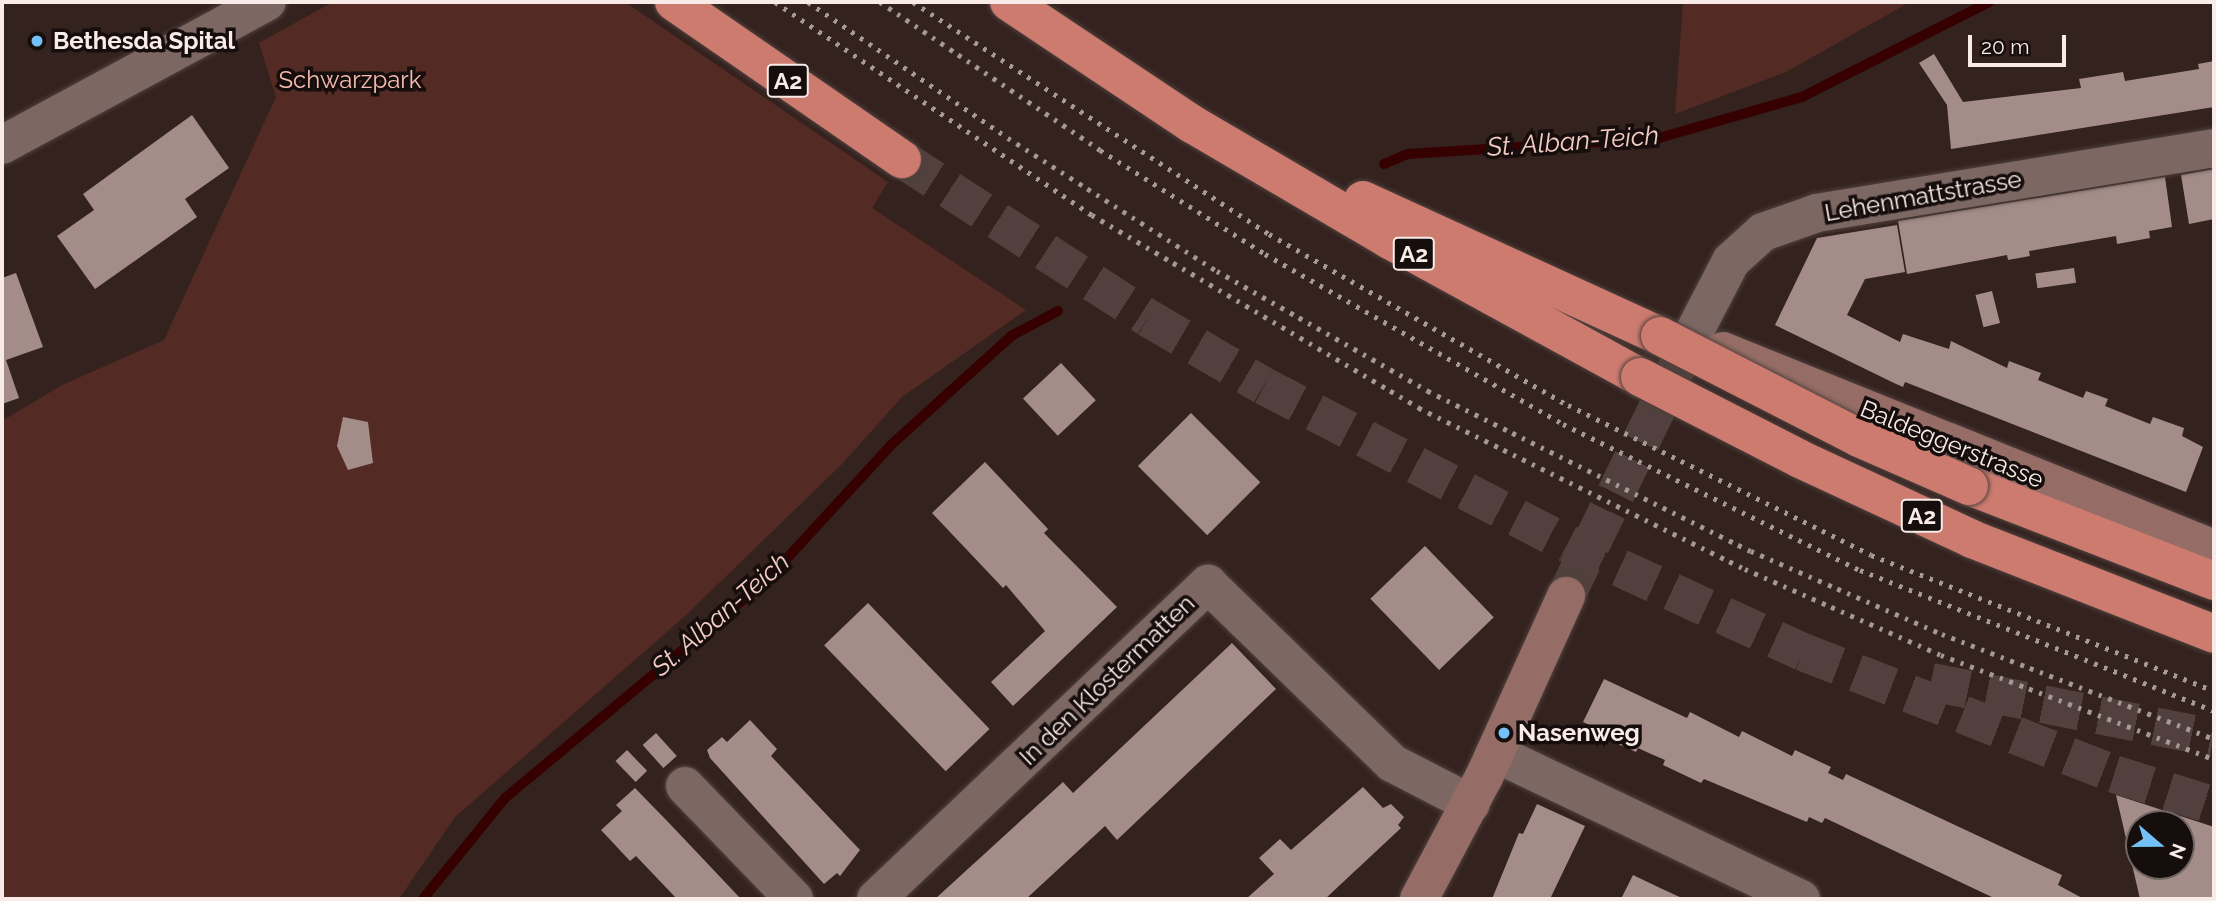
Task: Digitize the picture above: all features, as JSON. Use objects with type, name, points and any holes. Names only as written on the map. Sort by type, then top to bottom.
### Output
[{"type":"highway","name":"A2","points":[[674,2],[902,159]]},
{"type":"highway","name":"A2","points":[[1009,2],[1192,124],[1388,239],[1640,377],[1800,459],[1972,539],[2214,634]]},
{"type":"highway","points":[[1192,124],[1676,337],[1837,427],[1969,486],[2214,581]]},
{"type":"street","points":[[2,145],[267,2]]},
{"type":"street","name":"Lehenmattstrasse","points":[[1676,337],[1731,261],[1763,232],[1817,213],[2214,148]]},
{"type":"street","name":"Baldeggerstrasse","points":[[1676,337],[2214,549]]},
{"type":"street","name":"In den Klostermatten","points":[[876,899],[1208,584],[1392,763],[1471,804]]},
{"type":"street","points":[[1419,899],[1471,804],[1566,596]]},
{"type":"street","points":[[1495,753],[1801,899]]},
{"type":"street","points":[[685,786],[794,899]]},
{"type":"green space","name":"Schwarzpark","points":[[333,2],[625,2],[888,182],[872,208],[1026,310],[902,397],[841,465],[684,617],[455,817],[399,899],[2,899],[2,421],[62,385],[164,340],[276,97],[259,43]]},
{"type":"green space","points":[[1683,2],[1910,2],[1786,72],[1675,114]]},
{"type":"building","points":[[1934,54],[1963,102],[2081,88],[2079,79],[2123,72],[2125,81],[2199,69],[2198,64],[2214,61],[2214,107],[1951,149],[1947,105],[1919,63]]},
{"type":"building","points":[[192,115],[229,168],[185,199],[197,217],[95,289],[57,236],[94,210],[83,194]]},
{"type":"building","points":[[2214,169],[2214,219],[2189,224],[2181,175]]},
{"type":"building","points":[[2165,177],[2172,227],[2149,231],[2150,238],[2117,244],[2116,236],[2029,251],[2030,256],[2008,260],[2007,255],[1907,274],[1898,221]]},
{"type":"building","points":[[1897,225],[1905,272],[1865,279],[1847,315],[1900,342],[1903,334],[1949,349],[1951,341],[2007,368],[2009,361],[2041,373],[2038,380],[2083,398],[2086,391],[2108,399],[2105,406],[2150,424],[2153,417],[2184,428],[2182,436],[2203,447],[2186,492],[1905,382],[1903,387],[1775,325],[1817,238]]},
{"type":"building","points":[[2074,268],[2076,283],[2037,288],[2035,273]]},
{"type":"building","points":[[16,273],[43,347],[6,360],[19,398],[2,404],[2,278]]},
{"type":"building","points":[[1992,291],[2000,323],[1983,327],[1976,295]]},
{"type":"building","points":[[1061,363],[1096,400],[1058,436],[1023,398]]},
{"type":"building","points":[[1191,413],[1260,482],[1207,535],[1138,466]]},
{"type":"building","points":[[343,417],[368,422],[373,463],[348,470],[337,446]]},
{"type":"building","points":[[985,462],[1048,529],[1044,533],[1117,607],[1013,706],[991,682],[1045,631],[1006,585],[1003,588],[932,513]]},
{"type":"building","points":[[1425,546],[1494,617],[1439,670],[1370,599]]},
{"type":"building","points":[[868,603],[990,729],[946,771],[824,645]]},
{"type":"building","points":[[1232,643],[1276,689],[1117,840],[1105,826],[1026,899],[935,899],[1063,782],[1073,793]]},
{"type":"building","points":[[1604,679],[1687,718],[1690,712],[1739,737],[1742,731],[1792,756],[1795,750],[1831,767],[1828,773],[1843,780],[1846,774],[2062,875],[2058,885],[2084,899],[1996,899],[1825,818],[1822,823],[1809,817],[1807,822],[1704,779],[1701,783],[1663,765],[1665,760],[1638,748],[1636,752],[1596,734],[1598,729],[1583,722]]},
{"type":"building","points":[[750,720],[777,749],[771,756],[860,850],[840,876],[837,873],[824,884],[710,758],[707,750],[722,737],[727,742]]},
{"type":"building","points":[[656,733],[677,756],[663,768],[643,745]]},
{"type":"building","points":[[627,750],[647,771],[636,782],[615,761]]},
{"type":"building","points":[[1363,787],[1383,808],[1391,804],[1404,817],[1398,825],[1401,828],[1325,899],[1246,899],[1274,874],[1259,858],[1280,839],[1291,850]]},
{"type":"building","points":[[635,788],[741,899],[677,899],[636,856],[630,861],[601,830],[622,811],[616,805]]},
{"type":"building","points":[[2116,795],[2162,810],[2125,810],[2125,834]]},
{"type":"building","points":[[1537,804],[1585,826],[1550,899],[1492,899],[1519,833],[1523,834]]},
{"type":"building","points":[[2195,821],[2214,827],[2214,899],[2140,899],[2136,880],[2195,880]]},
{"type":"building","points":[[1633,875],[1658,887],[1684,899],[1621,899]]},
{"type":"waterway","name":"St. Alban-Teich","points":[[1384,164],[1408,154],[1659,138],[1802,97],[1989,2]]},
{"type":"waterway","name":"St. Alban-Teich","points":[[423,899],[505,798],[767,580],[891,445],[1011,336],[1058,311]]},
{"type":"tunnel","points":[[902,159],[1148,318],[1264,386],[1568,544],[1803,652],[2114,774],[2214,806]]},
{"type":"tunnel","points":[[1566,596],[1691,338]]},
{"type":"tunnel","points":[[1931,682],[2214,738]]},
{"type":"railway","points":[[775,2],[1092,215],[1419,408],[1745,569],[1941,655],[2214,759]]},
{"type":"railway","points":[[808,2],[1008,138],[1217,271],[1428,391],[1751,551],[1942,634],[2214,739]]},
{"type":"railway","points":[[880,2],[1100,150],[1265,254],[1563,424],[1860,570],[2214,711]]},
{"type":"railway","points":[[913,2],[1269,234],[1568,405],[1871,555],[2214,691]]},
{"type":"place","name":"Bethesda Spital","points":[[37,41]]},
{"type":"place","name":"Nasenweg","points":[[1504,733]]}]
